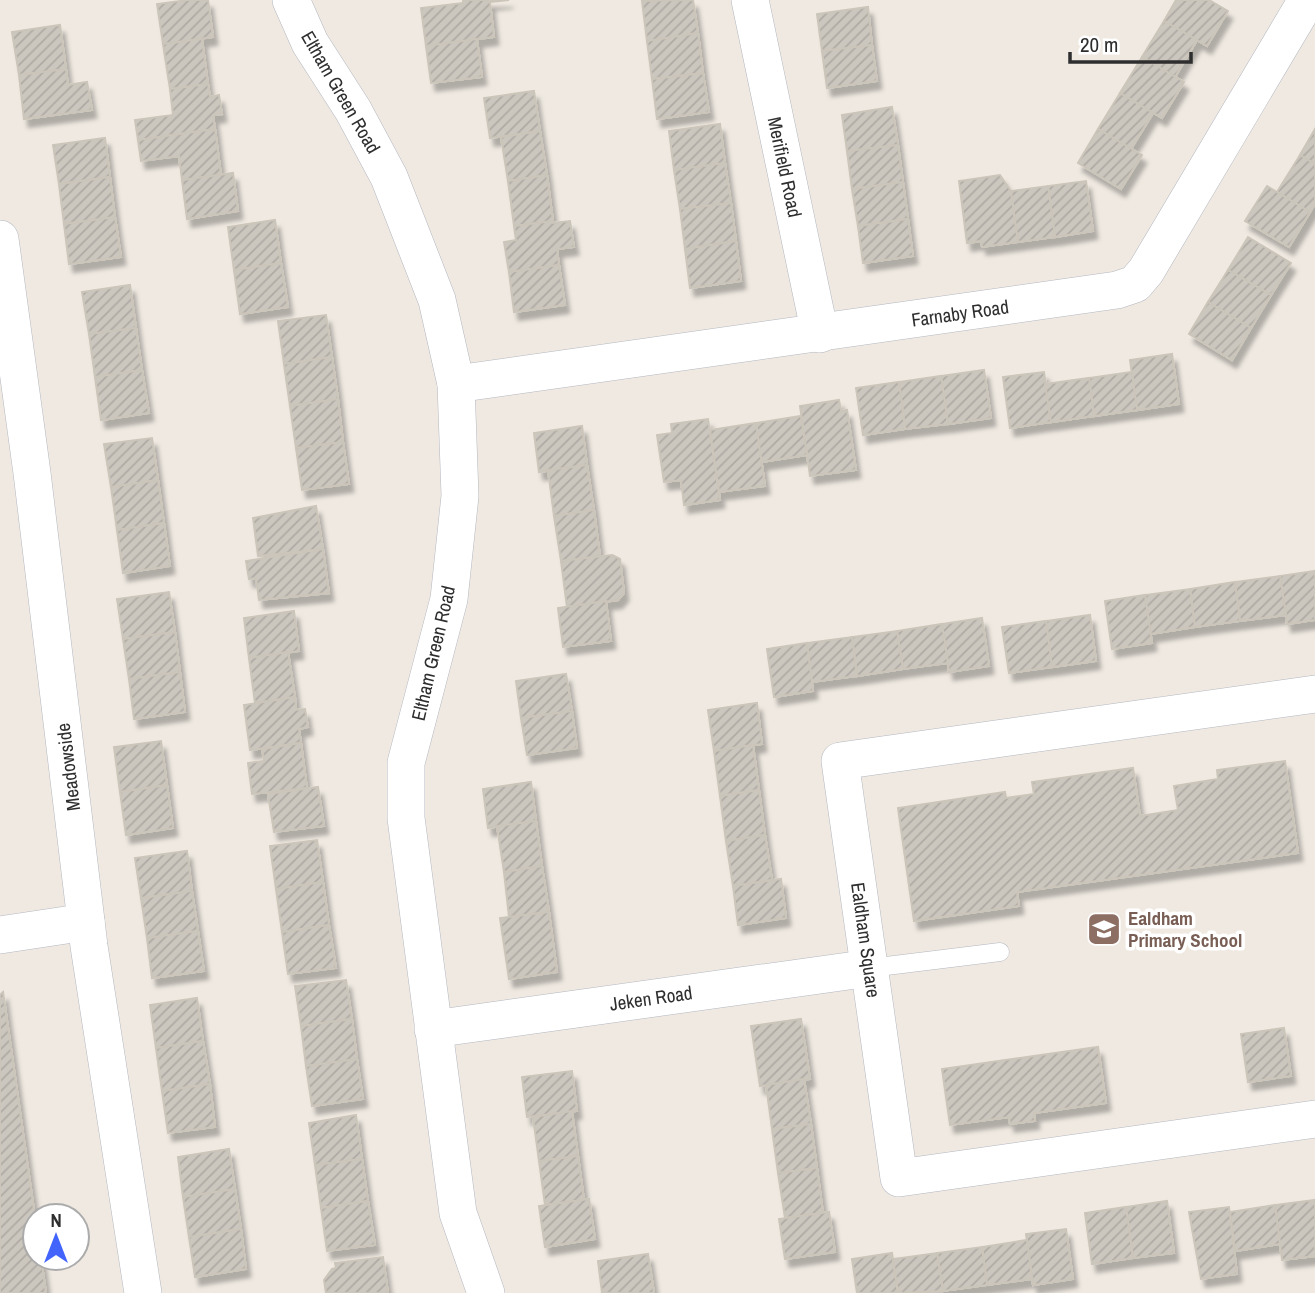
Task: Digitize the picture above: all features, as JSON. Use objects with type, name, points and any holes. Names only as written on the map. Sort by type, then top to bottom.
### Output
[{"type":"street","name":"Eltham Green Road","points":[[291,0],[310,43],[353,110],[389,177],[437,300],[456,384],[460,496],[449,599],[406,764],[406,818],[458,1213],[486,1293]]},
{"type":"street","name":"Merifield Road","points":[[750,0],[820,334]]},
{"type":"street","name":"Farnaby Road","points":[[456,384],[820,334],[1117,290],[1135,284],[1146,271],[1307,0]]},
{"type":"street","name":"Meadowside","points":[[0,239],[32,473],[86,922],[143,1293]]},
{"type":"street","name":"Ealdham Square","points":[[1315,694],[840,761],[899,1178],[1315,1119]]},
{"type":"street","points":[[0,935],[86,922]]},
{"type":"street","name":"Jeken Road","points":[[433,1029],[870,968]]},
{"type":"lane","points":[[870,968],[1000,952]]},
{"type":"building","points":[[208,0],[213,37],[163,44],[157,4]]},
{"type":"building","points":[[463,0],[509,0],[490,2],[494,37],[426,46],[421,8],[463,3]]},
{"type":"building","points":[[693,0],[698,33],[647,41],[642,1]]},
{"type":"building","points":[[1176,0],[1209,0],[1228,11],[1207,46],[1164,21]]},
{"type":"building","points":[[868,7],[872,45],[822,51],[817,14]]},
{"type":"building","points":[[1164,21],[1197,40],[1175,77],[1142,57]]},
{"type":"building","points":[[60,25],[66,69],[19,75],[12,32]]},
{"type":"building","points":[[698,33],[703,73],[652,79],[647,41]]},
{"type":"building","points":[[202,39],[208,84],[170,89],[163,44]]},
{"type":"building","points":[[477,39],[482,77],[431,83],[426,46]]},
{"type":"building","points":[[872,45],[877,81],[827,88],[822,51]]},
{"type":"building","points":[[1142,57],[1184,82],[1162,118],[1120,93]]},
{"type":"building","points":[[66,69],[68,85],[87,82],[92,110],[24,119],[19,75]]},
{"type":"building","points":[[703,73],[709,112],[657,119],[652,79]]},
{"type":"building","points":[[208,84],[210,97],[219,95],[222,114],[213,115],[215,129],[138,140],[135,120],[173,115],[170,89]]},
{"type":"building","points":[[534,91],[540,131],[490,138],[484,98]]},
{"type":"building","points":[[1120,93],[1153,113],[1131,149],[1098,129]]},
{"type":"building","points":[[892,107],[898,145],[847,151],[842,115]]},
{"type":"building","points":[[720,124],[725,163],[674,170],[669,131]]},
{"type":"building","points":[[215,129],[221,175],[182,180],[179,156],[141,161],[138,140]]},
{"type":"building","points":[[1098,129],[1142,155],[1121,189],[1078,163]]},
{"type":"building","points":[[1315,129],[1315,164],[1300,155]]},
{"type":"building","points":[[540,131],[547,175],[508,181],[501,137]]},
{"type":"building","points":[[105,138],[110,177],[59,184],[53,145]]},
{"type":"building","points":[[898,145],[903,182],[852,189],[847,151]]},
{"type":"building","points":[[1300,155],[1315,164],[1315,204],[1310,212],[1277,192]]},
{"type":"building","points":[[725,163],[731,203],[680,209],[674,170]]},
{"type":"building","points":[[233,173],[238,211],[187,219],[182,180]]},
{"type":"building","points":[[547,175],[553,221],[514,226],[508,181]]},
{"type":"building","points":[[1000,175],[1011,191],[1018,242],[982,247],[981,241],[967,243],[959,181]]},
{"type":"building","points":[[110,177],[115,217],[64,224],[59,184]]},
{"type":"building","points":[[1086,181],[1093,231],[1055,237],[1048,186]]},
{"type":"building","points":[[903,182],[908,219],[858,226],[852,189]]},
{"type":"building","points":[[1048,186],[1055,237],[1018,242],[1011,191]]},
{"type":"building","points":[[1267,186],[1310,212],[1289,247],[1245,221]]},
{"type":"building","points":[[731,203],[736,241],[685,249],[680,209]]},
{"type":"building","points":[[115,217],[121,257],[69,264],[64,224]]},
{"type":"building","points":[[908,219],[913,256],[863,263],[858,226]]},
{"type":"building","points":[[275,220],[281,263],[234,270],[228,227]]},
{"type":"building","points":[[570,221],[574,247],[557,249],[559,265],[509,272],[504,242],[516,240],[514,226]]},
{"type":"building","points":[[1248,237],[1291,263],[1271,295],[1228,270]]},
{"type":"building","points":[[736,241],[741,281],[690,288],[685,249]]},
{"type":"building","points":[[281,263],[288,307],[240,314],[234,270]]},
{"type":"building","points":[[559,265],[565,305],[514,312],[509,272]]},
{"type":"building","points":[[1228,270],[1271,295],[1251,328],[1208,302]]},
{"type":"building","points":[[130,285],[136,328],[89,334],[82,292]]},
{"type":"building","points":[[1208,302],[1251,328],[1232,360],[1189,334]]},
{"type":"building","points":[[326,315],[332,357],[284,364],[278,321]]},
{"type":"building","points":[[136,328],[142,370],[95,377],[89,334]]},
{"type":"building","points":[[1172,354],[1179,404],[1137,410],[1130,360]]},
{"type":"building","points":[[332,357],[338,399],[290,406],[284,364]]},
{"type":"building","points":[[142,370],[149,413],[101,420],[95,377]]},
{"type":"building","points":[[984,370],[991,418],[948,424],[941,376]]},
{"type":"building","points":[[1044,372],[1051,422],[1010,428],[1003,377]]},
{"type":"building","points":[[1132,372],[1137,410],[1094,416],[1089,378]]},
{"type":"building","points":[[941,376],[948,424],[905,429],[899,382]]},
{"type":"building","points":[[1089,378],[1094,416],[1051,422],[1045,384]]},
{"type":"building","points":[[899,382],[905,429],[863,435],[856,388]]},
{"type":"building","points":[[338,399],[343,442],[296,448],[290,406]]},
{"type":"building","points":[[839,400],[841,411],[847,410],[856,470],[810,476],[800,406]]},
{"type":"building","points":[[801,416],[807,455],[761,462],[756,423]]},
{"type":"building","points":[[708,419],[720,500],[684,505],[681,480],[664,482],[657,435],[672,433],[671,424]]},
{"type":"building","points":[[756,423],[765,486],[719,492],[710,430]]},
{"type":"building","points":[[582,426],[587,465],[539,472],[534,433]]},
{"type":"building","points":[[152,438],[158,480],[111,487],[104,444]]},
{"type":"building","points":[[343,442],[349,484],[302,490],[296,448]]},
{"type":"building","points":[[587,465],[594,510],[554,516],[548,470]]},
{"type":"building","points":[[158,480],[164,523],[117,530],[111,487]]},
{"type":"building","points":[[316,506],[323,549],[258,556],[253,518]]},
{"type":"building","points":[[594,510],[600,556],[561,561],[554,516]]},
{"type":"building","points":[[164,523],[170,566],[123,573],[117,530]]},
{"type":"building","points":[[323,549],[329,593],[259,600],[256,578],[249,579],[246,561]]},
{"type":"building","points":[[612,555],[620,559],[624,593],[618,600],[567,607],[561,561]]},
{"type":"building","points":[[1315,571],[1315,620],[1287,624],[1280,576]]},
{"type":"building","points":[[1280,576],[1286,615],[1240,621],[1235,582]]},
{"type":"building","points":[[1235,582],[1240,621],[1195,627],[1190,589]]},
{"type":"building","points":[[1190,589],[1195,627],[1150,634],[1145,595]]},
{"type":"building","points":[[169,592],[175,632],[123,639],[117,599]]},
{"type":"building","points":[[1145,595],[1152,643],[1112,649],[1105,601]]},
{"type":"building","points":[[606,601],[611,641],[563,647],[558,608]]},
{"type":"building","points":[[294,611],[299,651],[249,658],[244,618]]},
{"type":"building","points":[[1090,615],[1096,661],[1052,667],[1046,621]]},
{"type":"building","points":[[982,618],[989,666],[949,672],[942,624]]},
{"type":"building","points":[[1046,621],[1052,667],[1009,673],[1002,627]]},
{"type":"building","points":[[942,624],[948,663],[903,669],[897,631]]},
{"type":"building","points":[[897,631],[903,669],[857,676],[852,637]]},
{"type":"building","points":[[175,632],[180,672],[129,679],[123,639]]},
{"type":"building","points":[[852,637],[857,676],[812,682],[807,643]]},
{"type":"building","points":[[807,643],[813,691],[774,697],[767,649]]},
{"type":"building","points":[[288,652],[295,697],[255,703],[249,658]]},
{"type":"building","points":[[180,672],[185,712],[134,719],[129,679]]},
{"type":"building","points":[[566,674],[572,711],[521,718],[516,681]]},
{"type":"building","points":[[295,697],[296,710],[305,709],[308,727],[299,729],[301,743],[250,750],[244,705]]},
{"type":"building","points":[[757,703],[762,744],[714,751],[708,710]]},
{"type":"building","points":[[572,711],[577,748],[527,755],[521,718]]},
{"type":"building","points":[[161,741],[167,785],[120,792],[114,747]]},
{"type":"building","points":[[301,743],[307,788],[252,794],[248,763],[264,761],[262,749]]},
{"type":"building","points":[[753,745],[759,790],[720,796],[714,751]]},
{"type":"building","points":[[1285,761],[1298,853],[1017,892],[1019,906],[914,921],[898,808],[1005,792],[1006,798],[1034,794],[1032,782],[1133,768],[1140,816],[1178,810],[1174,786],[1218,779],[1217,770]]},
{"type":"building","points":[[531,782],[536,821],[488,828],[483,789]]},
{"type":"building","points":[[167,785],[173,828],[126,835],[120,792]]},
{"type":"building","points":[[318,787],[324,826],[274,832],[268,794]]},
{"type":"building","points":[[759,790],[765,835],[726,841],[720,796]]},
{"type":"building","points":[[536,821],[542,866],[504,872],[497,826]]},
{"type":"building","points":[[765,835],[772,880],[733,886],[726,841]]},
{"type":"building","points":[[317,840],[323,882],[276,889],[270,846]]},
{"type":"building","points":[[187,851],[192,891],[141,898],[135,858]]},
{"type":"building","points":[[542,866],[549,912],[509,917],[504,872]]},
{"type":"building","points":[[781,879],[786,918],[738,925],[733,886]]},
{"type":"building","points":[[323,882],[329,925],[282,932],[276,889]]},
{"type":"building","points":[[192,891],[198,931],[147,938],[141,898]]},
{"type":"building","points":[[549,912],[557,972],[509,979],[500,918]]},
{"type":"building","points":[[329,925],[336,968],[288,974],[282,932]]},
{"type":"building","points":[[198,931],[204,971],[152,978],[147,938]]},
{"type":"building","points":[[346,980],[352,1019],[301,1026],[295,986]]},
{"type":"building","points":[[3,992],[33,1202],[21,1202],[21,1272],[43,1272],[46,1293],[0,1293],[0,995]]},
{"type":"building","points":[[197,998],[203,1041],[156,1048],[150,1005]]},
{"type":"building","points":[[352,1019],[357,1059],[306,1066],[301,1026]]},
{"type":"building","points":[[801,1019],[810,1079],[760,1086],[751,1026]]},
{"type":"building","points":[[1284,1028],[1291,1076],[1248,1082],[1241,1034]]},
{"type":"building","points":[[203,1041],[210,1084],[162,1091],[156,1048]]},
{"type":"building","points":[[1098,1047],[1106,1103],[1034,1113],[1035,1121],[1010,1124],[1009,1117],[950,1125],[942,1069]]},
{"type":"building","points":[[357,1059],[363,1099],[312,1106],[306,1066]]},
{"type":"building","points":[[572,1071],[577,1111],[527,1117],[522,1077]]},
{"type":"building","points":[[804,1079],[811,1124],[772,1129],[766,1085]]},
{"type":"building","points":[[210,1084],[215,1127],[168,1133],[162,1091]]},
{"type":"building","points":[[572,1111],[578,1156],[539,1161],[533,1117]]},
{"type":"building","points":[[356,1115],[362,1159],[315,1165],[309,1123]]},
{"type":"building","points":[[811,1124],[817,1168],[778,1173],[772,1129]]},
{"type":"building","points":[[229,1149],[235,1189],[183,1197],[178,1157]]},
{"type":"building","points":[[578,1156],[584,1200],[545,1205],[539,1161]]},
{"type":"building","points":[[362,1159],[368,1201],[321,1208],[315,1165]]},
{"type":"building","points":[[817,1168],[823,1213],[785,1218],[778,1173]]},
{"type":"building","points":[[235,1189],[241,1229],[189,1237],[183,1197]]},
{"type":"building","points":[[589,1199],[595,1239],[545,1247],[539,1206]]},
{"type":"building","points":[[1315,1200],[1315,1256],[1282,1260],[1275,1205]]},
{"type":"building","points":[[368,1201],[375,1245],[327,1251],[321,1208]]},
{"type":"building","points":[[1167,1201],[1174,1253],[1133,1258],[1126,1207]]},
{"type":"building","points":[[1275,1205],[1280,1244],[1235,1251],[1230,1212]]},
{"type":"building","points":[[1126,1207],[1133,1258],[1092,1264],[1085,1213]]},
{"type":"building","points":[[1229,1207],[1237,1274],[1201,1279],[1189,1212]]},
{"type":"building","points":[[829,1212],[835,1252],[785,1259],[779,1219]]},
{"type":"building","points":[[241,1229],[246,1269],[195,1277],[189,1237]]},
{"type":"building","points":[[1066,1229],[1073,1279],[1033,1285],[1026,1234]]},
{"type":"building","points":[[1027,1240],[1032,1279],[987,1285],[982,1247]]},
{"type":"building","points":[[982,1247],[987,1285],[943,1291],[937,1253]]},
{"type":"building","points":[[892,1253],[898,1293],[857,1293],[852,1259]]},
{"type":"building","points":[[937,1253],[943,1291],[898,1293],[893,1259]]},
{"type":"building","points":[[648,1254],[654,1293],[602,1293],[598,1261]]},
{"type":"building","points":[[383,1257],[388,1293],[326,1293],[324,1280],[332,1269],[336,1268],[335,1263]]},
{"type":"place","name":"Ealdham Primary School","points":[[1104,929]]}]
